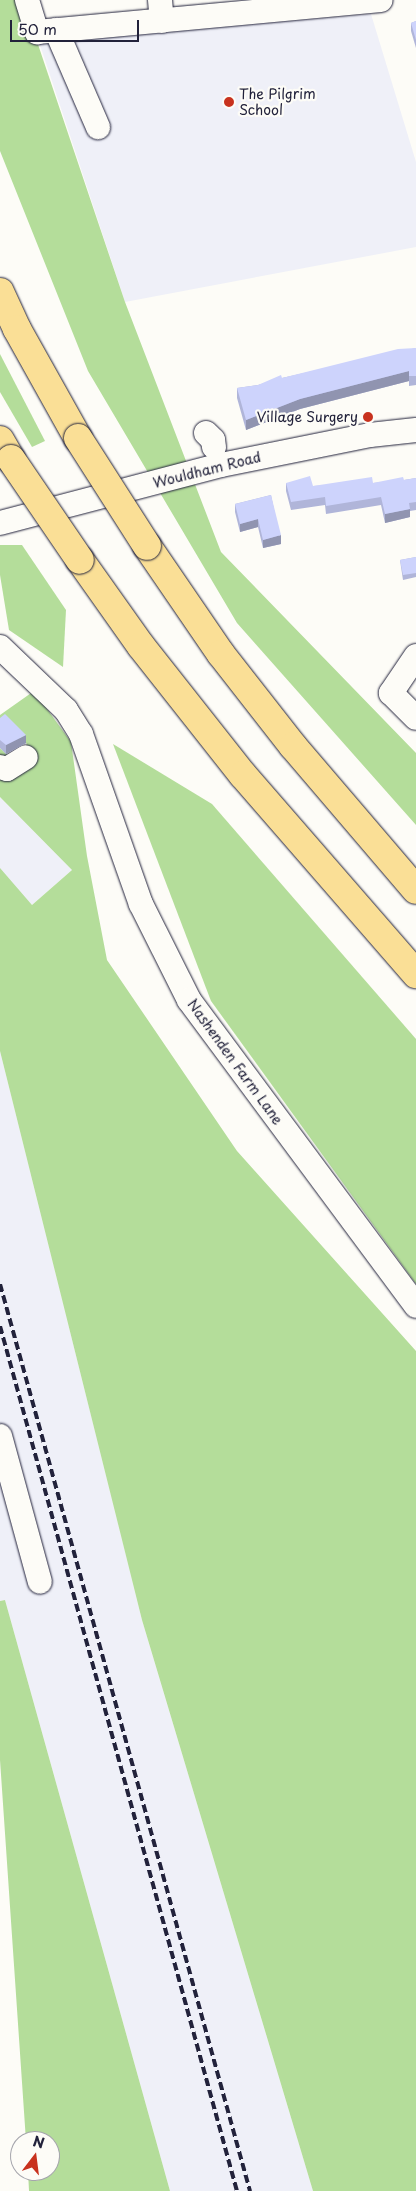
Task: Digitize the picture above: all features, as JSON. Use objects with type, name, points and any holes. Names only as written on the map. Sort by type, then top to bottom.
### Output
[{"type":"highway","points":[[0,292],[17,329],[78,438],[147,546],[221,654],[263,708],[416,890]]},
{"type":"highway","points":[[5,450],[141,646],[244,775],[416,974]]},
{"type":"street","points":[[27,0],[98,127]]},
{"type":"street","points":[[46,31],[161,10],[381,0]]},
{"type":"street","name":"Wouldham Road","points":[[0,523],[221,465],[370,435],[416,430]]},
{"type":"street","name":"Nashenden Farm Lane","points":[[0,647],[66,710],[81,734],[141,904],[189,1000],[416,1306]]},
{"type":"street","points":[[416,656],[391,693],[416,718]]},
{"type":"street","points":[[0,767],[7,769],[26,757]]},
{"type":"street","points":[[0,1436],[40,1582]]},
{"type":"shaded area","name":"The Pilgrim School","points":[[371,14],[416,162],[416,247],[125,302],[39,42]]},
{"type":"shaded area","points":[[0,797],[72,870],[32,905],[0,872]]},
{"type":"shaded area","points":[[0,1051],[142,1620],[313,2191],[170,2191],[5,1600],[0,1601]]},
{"type":"green space","points":[[0,0],[23,0],[125,302],[221,552],[416,753],[416,825],[237,623],[88,371],[0,151]]},
{"type":"green space","points":[[0,354],[45,441],[32,447],[0,392]]},
{"type":"green space","points":[[0,545],[22,545],[66,610],[63,667],[9,630],[0,575]]},
{"type":"green space","points":[[34,691],[71,742],[87,856],[107,960],[237,1151],[416,1351],[416,2191],[313,2191],[142,1620],[0,1051],[0,868],[32,905],[72,870],[0,797],[0,748],[12,759],[27,744],[5,722],[0,727],[0,715]]},
{"type":"green space","points":[[113,744],[212,804],[416,1039],[416,1284],[211,1001]]},
{"type":"green space","points":[[5,1600],[170,2191],[29,2191],[28,2181],[60,2181],[60,2131],[25,2131],[0,1760],[0,1601]]},
{"type":"building","points":[[416,21],[416,40],[411,23]]},
{"type":"building","points":[[416,348],[416,376],[409,376],[409,371],[300,399],[246,420],[237,388],[258,385],[281,375],[282,378],[398,349]]},
{"type":"building","points":[[310,476],[313,486],[372,477],[373,483],[403,477],[404,480],[416,478],[416,502],[409,503],[410,509],[385,514],[381,497],[326,506],[325,497],[291,502],[286,483]]},
{"type":"building","points":[[271,495],[281,535],[263,540],[258,519],[240,524],[235,504]]},
{"type":"building","points":[[416,557],[416,573],[403,575],[400,560]]},
{"type":"building","points":[[5,714],[26,735],[6,745],[0,740],[0,718]]},
{"type":"railway","points":[[0,1284],[250,2191]]},
{"type":"railway","points":[[0,1326],[237,2191]]},
{"type":"place","name":"The Pilgrim School","points":[[229,102]]},
{"type":"place","name":"Village Surgery","points":[[368,417]]}]
